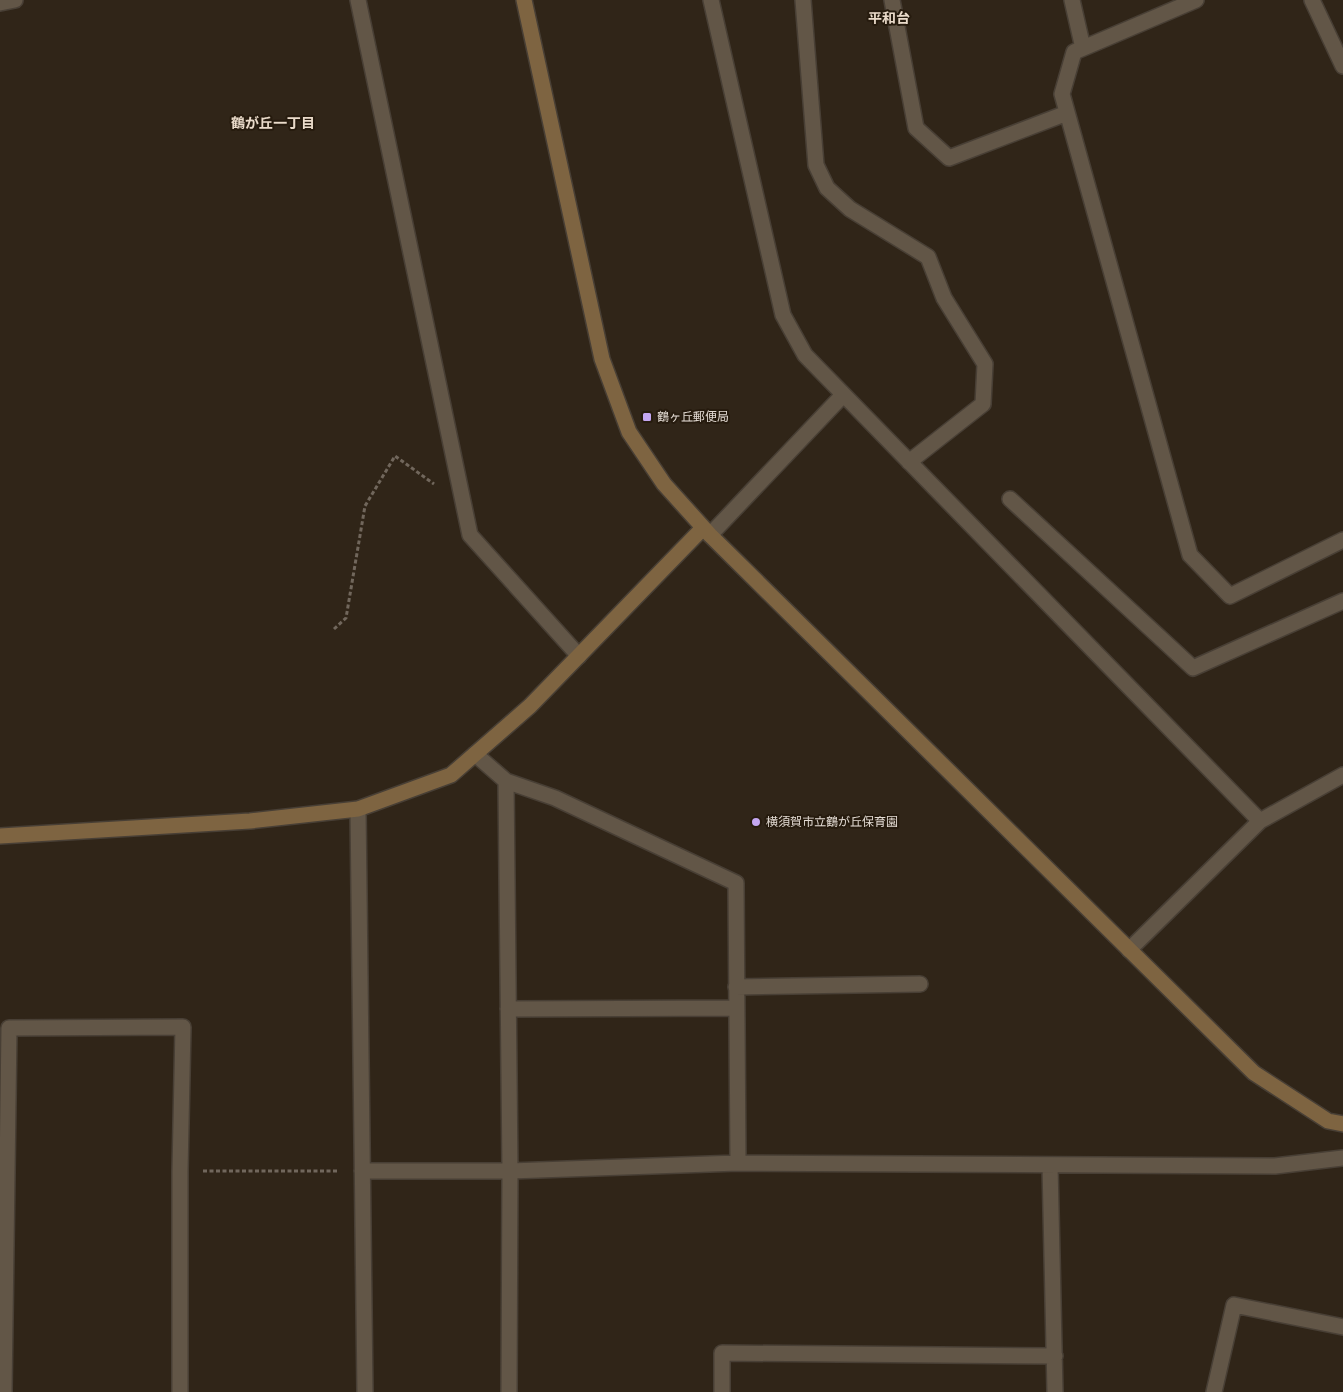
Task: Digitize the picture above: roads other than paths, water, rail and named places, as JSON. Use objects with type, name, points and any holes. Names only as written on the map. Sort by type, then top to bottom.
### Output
[{"type":"street","points":[[0,3],[15,0]]},
{"type":"street","points":[[358,0],[470,535],[579,656]]},
{"type":"street","points":[[524,0],[602,359],[629,432],[664,484],[707,531],[1254,1073],[1328,1121],[1343,1124]]},
{"type":"street","points":[[712,0],[783,315],[805,355],[1260,821]]},
{"type":"street","points":[[803,0],[816,165],[827,188],[850,208],[928,257],[944,298],[985,364],[983,404],[909,462]]},
{"type":"street","points":[[892,0],[916,128],[949,158],[1067,112]]},
{"type":"street","points":[[1072,0],[1083,48]]},
{"type":"street","points":[[1196,0],[1074,52],[1062,94],[1190,555],[1230,596],[1343,540]]},
{"type":"street","points":[[1312,0],[1343,66]]},
{"type":"street","points":[[0,836],[250,821],[358,808],[451,775],[530,706],[843,395]]},
{"type":"street","points":[[1010,499],[1192,668],[1343,601]]},
{"type":"street","points":[[475,754],[506,781],[555,798],[736,883],[738,1164]]},
{"type":"street","points":[[1129,950],[1260,821],[1343,775]]},
{"type":"street","points":[[506,781],[510,1171],[509,1392]]},
{"type":"street","points":[[358,808],[364,1392]]},
{"type":"street","points":[[736,987],[920,984]]},
{"type":"street","points":[[508,1009],[736,1008]]},
{"type":"street","points":[[4,1392],[9,1028],[183,1027],[180,1171],[180,1392]]},
{"type":"street","points":[[362,1172],[510,1171],[738,1164],[1275,1166],[1343,1158]]},
{"type":"street","points":[[1050,1165],[1055,1392]]},
{"type":"street","points":[[1214,1392],[1234,1305],[1343,1327]]},
{"type":"street","points":[[722,1392],[722,1352],[1055,1356]]},
{"type":"place","name":"鶴ヶ丘郵便局","points":[[647,417]]},
{"type":"place","name":"横須賀市立鶴が丘保育園","points":[[756,822]]},
{"type":"district","name":"平和台","points":[[889,18]]},
{"type":"district","name":"鶴が丘一丁目","points":[[273,123]]}]
